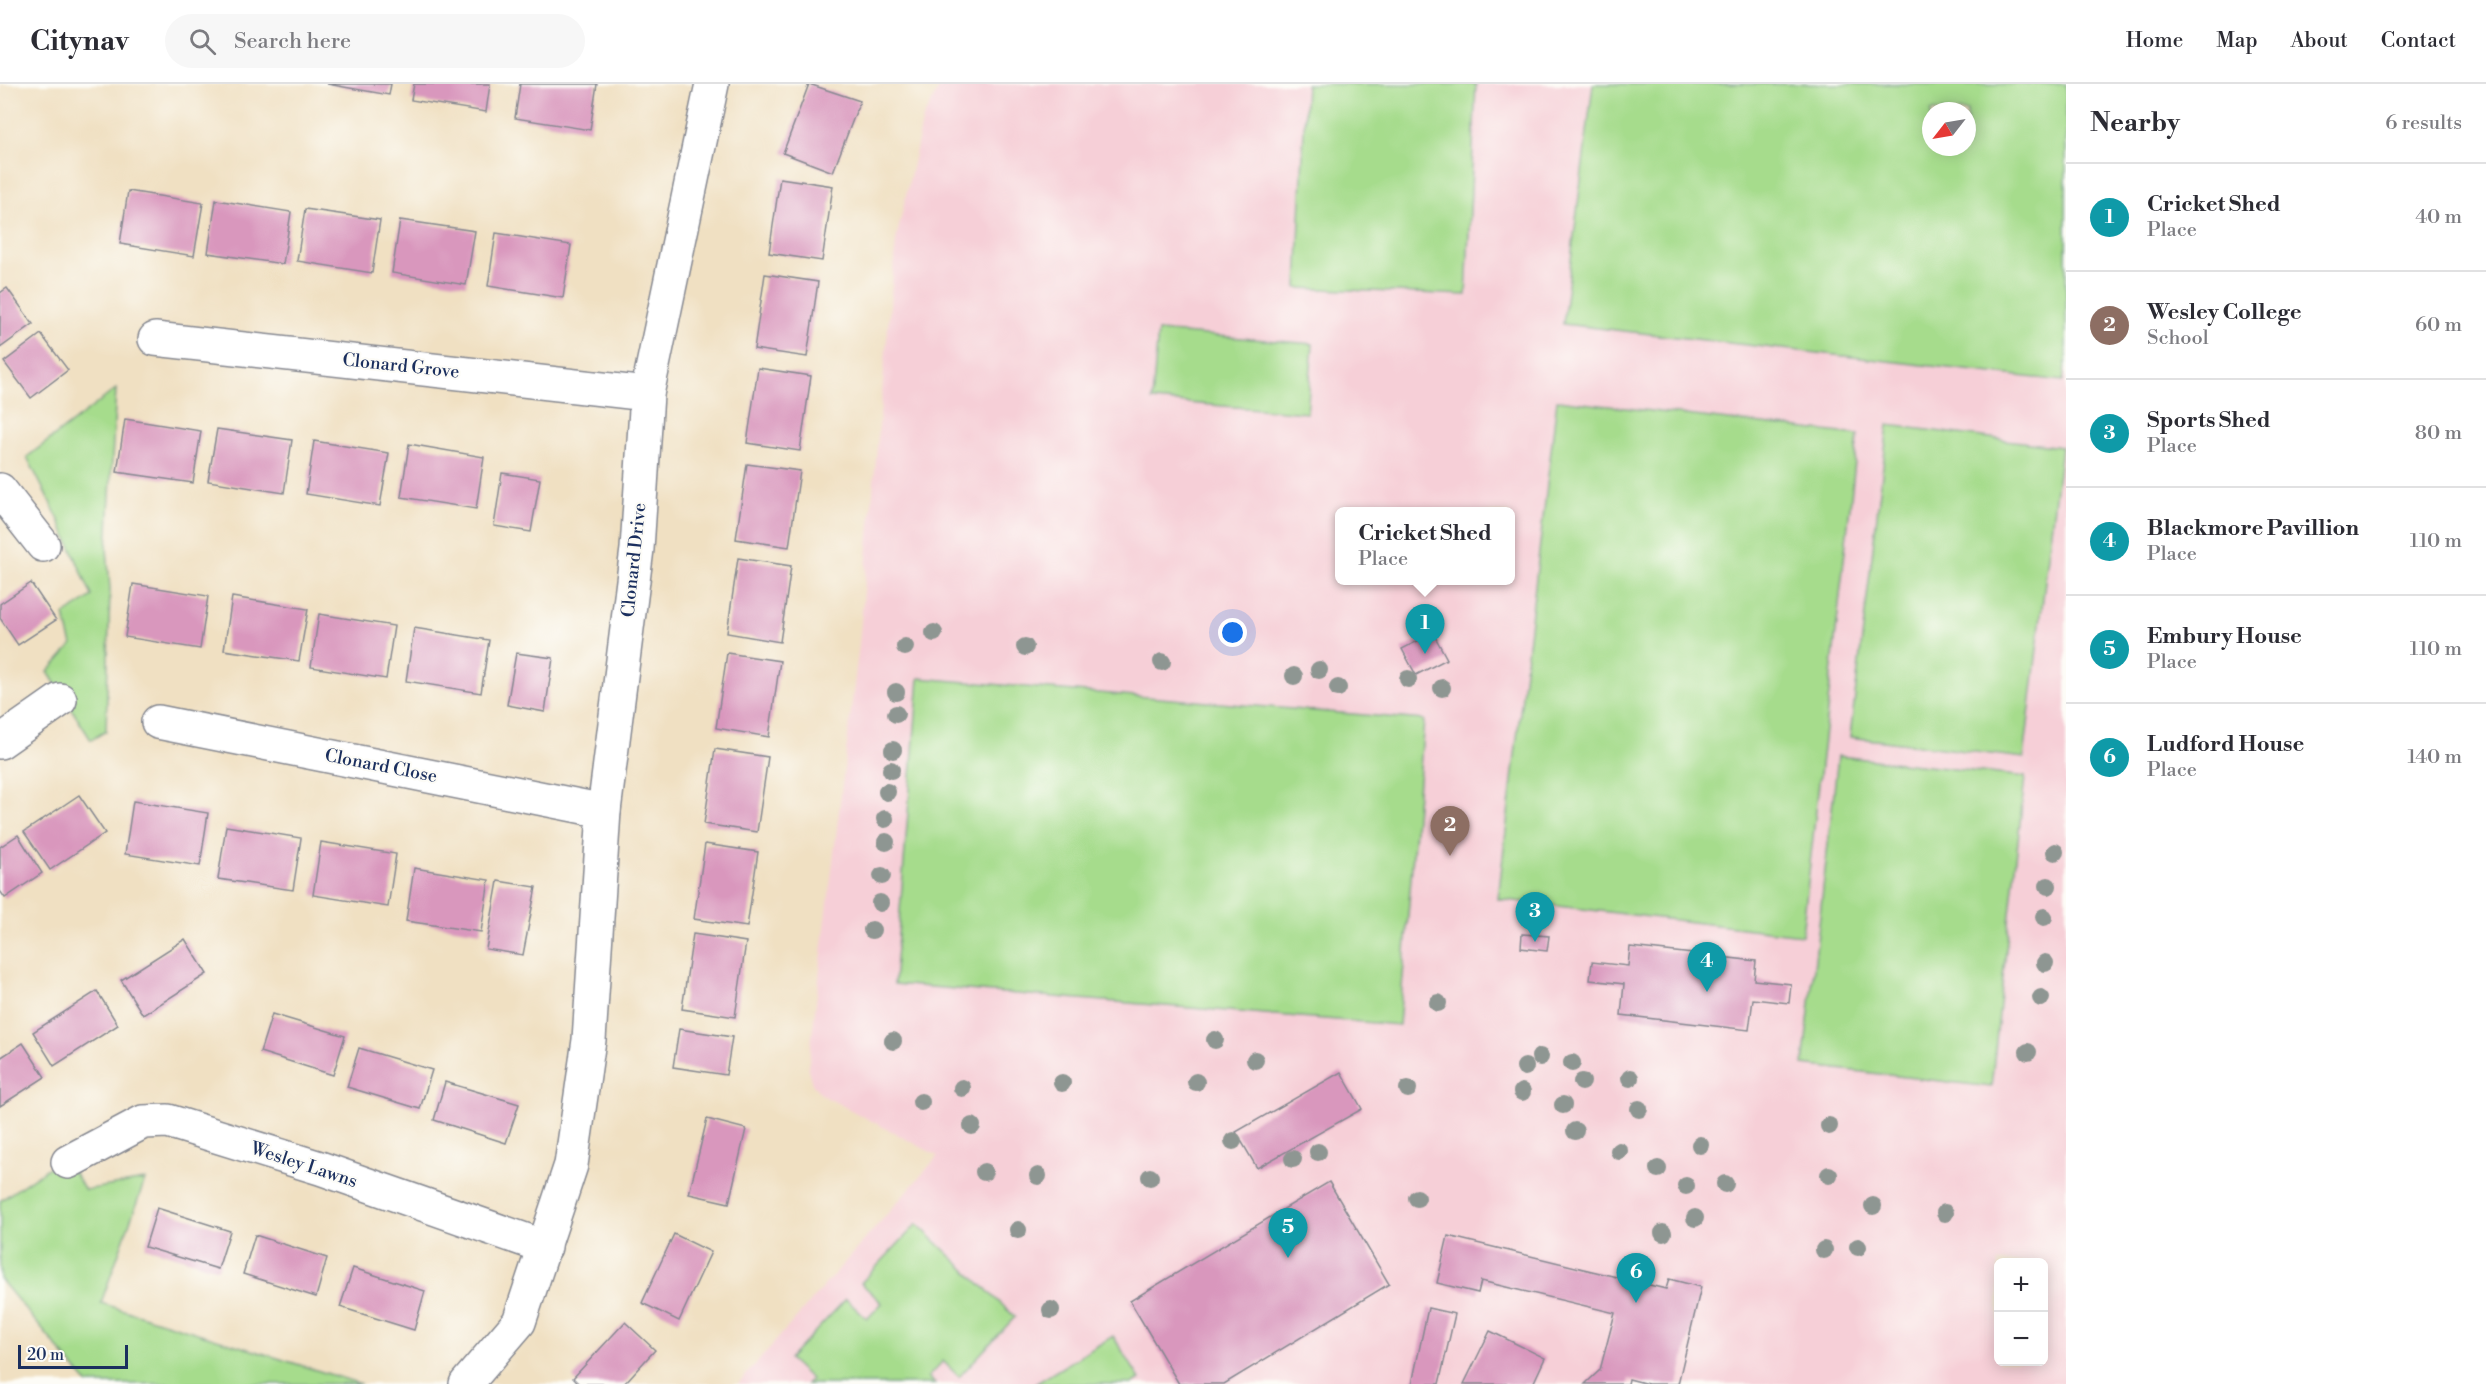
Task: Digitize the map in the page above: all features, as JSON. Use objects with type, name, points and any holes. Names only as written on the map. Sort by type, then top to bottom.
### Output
[{"type":"street","name":"Clonard Drive","points":[[545,1247],[571,1165],[589,1040],[604,811],[636,549],[647,394],[712,84]]},
{"type":"street","name":"Clonard Grove","points":[[155,339],[647,394]]},
{"type":"street","points":[[0,490],[43,545]]},
{"type":"street","points":[[0,742],[60,700]]},
{"type":"street","name":"Clonard Close","points":[[158,722],[604,811]]},
{"type":"street","name":"Wesley Lawns","points":[[68,1162],[142,1122],[168,1122],[320,1168],[545,1247]]},
{"type":"street","points":[[466,1384],[519,1322],[545,1247]]},
{"type":"shaded area","points":[[941,84],[2066,84],[2066,1384],[738,1384],[938,1156],[822,1095],[812,1084],[808,1069],[859,644],[896,240],[923,118]]},
{"type":"green space","points":[[1306,84],[1476,84],[1466,295],[1297,288]]},
{"type":"green space","points":[[1593,84],[2066,84],[2066,357],[2063,381],[1563,324]]},
{"type":"green space","points":[[1158,331],[1313,344],[1307,413],[1152,400]]},
{"type":"green space","points":[[116,389],[107,548],[110,589],[106,731],[91,740],[48,672],[72,645],[64,615],[92,596],[59,520],[27,457]]},
{"type":"green space","points":[[1557,400],[1858,435],[1802,935],[1498,899]]},
{"type":"green space","points":[[1888,425],[2061,447],[2024,758],[1850,737]]},
{"type":"green space","points":[[919,678],[1424,720],[1399,1025],[894,984]]},
{"type":"green space","points":[[1838,756],[2025,777],[1991,1087],[1803,1065]]},
{"type":"green space","points":[[64,1157],[85,1190],[145,1180],[101,1303],[361,1384],[88,1384],[0,1279],[0,1201]]},
{"type":"green space","points":[[917,1224],[1015,1317],[959,1377],[943,1361],[928,1377],[935,1384],[807,1384],[811,1379],[789,1359],[846,1299],[867,1319],[882,1303],[861,1283]]},
{"type":"green space","points":[[1113,1336],[1140,1379],[1132,1384],[1035,1384]]},
{"type":"building","points":[[327,84],[391,84],[389,95]]},
{"type":"building","points":[[414,84],[490,84],[486,112],[411,100]]},
{"type":"building","points":[[520,84],[597,84],[590,130],[515,118]]},
{"type":"building","points":[[809,84],[860,101],[833,172],[783,153]]},
{"type":"building","points":[[780,178],[833,186],[822,261],[769,253]]},
{"type":"building","points":[[128,191],[203,203],[194,256],[120,244]]},
{"type":"building","points":[[216,200],[291,212],[283,264],[208,253]]},
{"type":"building","points":[[305,209],[380,220],[372,273],[297,261]]},
{"type":"building","points":[[400,220],[475,231],[466,285],[392,273]]},
{"type":"building","points":[[496,233],[571,245],[563,298],[488,286]]},
{"type":"building","points":[[765,274],[818,282],[807,357],[754,349]]},
{"type":"building","points":[[7,288],[33,324],[0,348],[0,293]]},
{"type":"building","points":[[41,334],[68,370],[31,398],[4,362]]},
{"type":"building","points":[[758,368],[811,376],[800,451],[747,443]]},
{"type":"building","points":[[125,419],[201,431],[193,483],[117,472]]},
{"type":"building","points":[[217,429],[292,440],[284,493],[208,481]]},
{"type":"building","points":[[314,441],[389,453],[380,506],[306,494]]},
{"type":"building","points":[[409,444],[484,457],[476,509],[401,497]]},
{"type":"building","points":[[747,464],[800,471],[789,547],[736,539]]},
{"type":"building","points":[[502,473],[540,479],[531,532],[494,526]]},
{"type":"building","points":[[738,558],[791,566],[780,642],[727,633]]},
{"type":"building","points":[[31,583],[56,620],[18,645],[0,618],[0,604]]},
{"type":"building","points":[[133,584],[208,596],[200,649],[125,637]]},
{"type":"building","points":[[232,597],[308,609],[299,661],[224,650]]},
{"type":"building","points":[[319,614],[394,626],[386,679],[311,667]]},
{"type":"building","points":[[414,628],[489,640],[481,693],[406,681]]},
{"type":"building","points":[[1433,633],[1447,659],[1416,675],[1402,649]]},
{"type":"building","points":[[516,653],[553,658],[545,712],[507,705]]},
{"type":"building","points":[[727,653],[780,661],[769,737],[716,728]]},
{"type":"building","points":[[715,749],[768,757],[757,832],[704,824]]},
{"type":"building","points":[[79,795],[105,833],[50,870],[24,832]]},
{"type":"building","points":[[133,801],[208,813],[200,866],[125,854]]},
{"type":"building","points":[[226,826],[301,838],[293,890],[218,879]]},
{"type":"building","points":[[18,835],[42,873],[5,898],[0,891],[0,847]]},
{"type":"building","points":[[321,842],[396,854],[388,907],[313,895]]},
{"type":"building","points":[[705,844],[758,852],[747,927],[694,919]]},
{"type":"building","points":[[414,868],[489,880],[481,932],[406,921]]},
{"type":"building","points":[[498,881],[536,887],[523,955],[486,949]]},
{"type":"building","points":[[693,934],[746,942],[735,1017],[682,1009]]},
{"type":"building","points":[[1522,934],[1549,936],[1547,951],[1521,948]]},
{"type":"building","points":[[185,939],[207,974],[143,1015],[121,980]]},
{"type":"building","points":[[1630,947],[1756,961],[1754,980],[1791,984],[1789,1003],[1753,999],[1749,1030],[1621,1015],[1624,984],[1590,980],[1592,962],[1628,966]]},
{"type":"building","points":[[97,991],[118,1025],[54,1066],[33,1032]]},
{"type":"building","points":[[272,1014],[345,1036],[333,1075],[260,1052]]},
{"type":"building","points":[[679,1029],[732,1037],[726,1075],[673,1067]]},
{"type":"building","points":[[23,1043],[45,1077],[0,1106],[0,1058]]},
{"type":"building","points":[[359,1048],[432,1070],[420,1109],[347,1087]]},
{"type":"building","points":[[1341,1072],[1362,1109],[1257,1168],[1236,1132]]},
{"type":"building","points":[[445,1082],[519,1104],[506,1143],[434,1120]]},
{"type":"building","points":[[707,1119],[746,1129],[729,1203],[689,1194]]},
{"type":"building","points":[[1329,1182],[1389,1284],[1224,1384],[1179,1384],[1130,1301]]},
{"type":"building","points":[[157,1208],[230,1231],[218,1269],[145,1247]]},
{"type":"building","points":[[674,1234],[711,1252],[679,1321],[642,1303]]},
{"type":"building","points":[[255,1235],[327,1258],[316,1297],[243,1274]]},
{"type":"building","points":[[1448,1236],[1666,1289],[1669,1279],[1701,1287],[1678,1384],[1648,1384],[1629,1379],[1628,1384],[1585,1384],[1600,1370],[1615,1313],[1481,1281],[1478,1293],[1437,1283]]},
{"type":"building","points":[[353,1268],[425,1291],[414,1330],[340,1307]]},
{"type":"building","points":[[1428,1308],[1455,1314],[1439,1384],[1412,1384]]},
{"type":"building","points":[[625,1322],[655,1350],[624,1384],[579,1384],[573,1378]]},
{"type":"building","points":[[1490,1331],[1545,1358],[1533,1384],[1464,1384]]},
{"type":"place","name":"Cricket Shed","points":[[1425,654]]},
{"type":"place","name":"Wesley College","points":[[1450,856]]},
{"type":"place","name":"Sports Shed","points":[[1535,942]]},
{"type":"place","name":"Blackmore Pavillion","points":[[1707,992]]},
{"type":"place","name":"Embury House","points":[[1288,1258]]},
{"type":"place","name":"Ludford House","points":[[1636,1303]]}]
